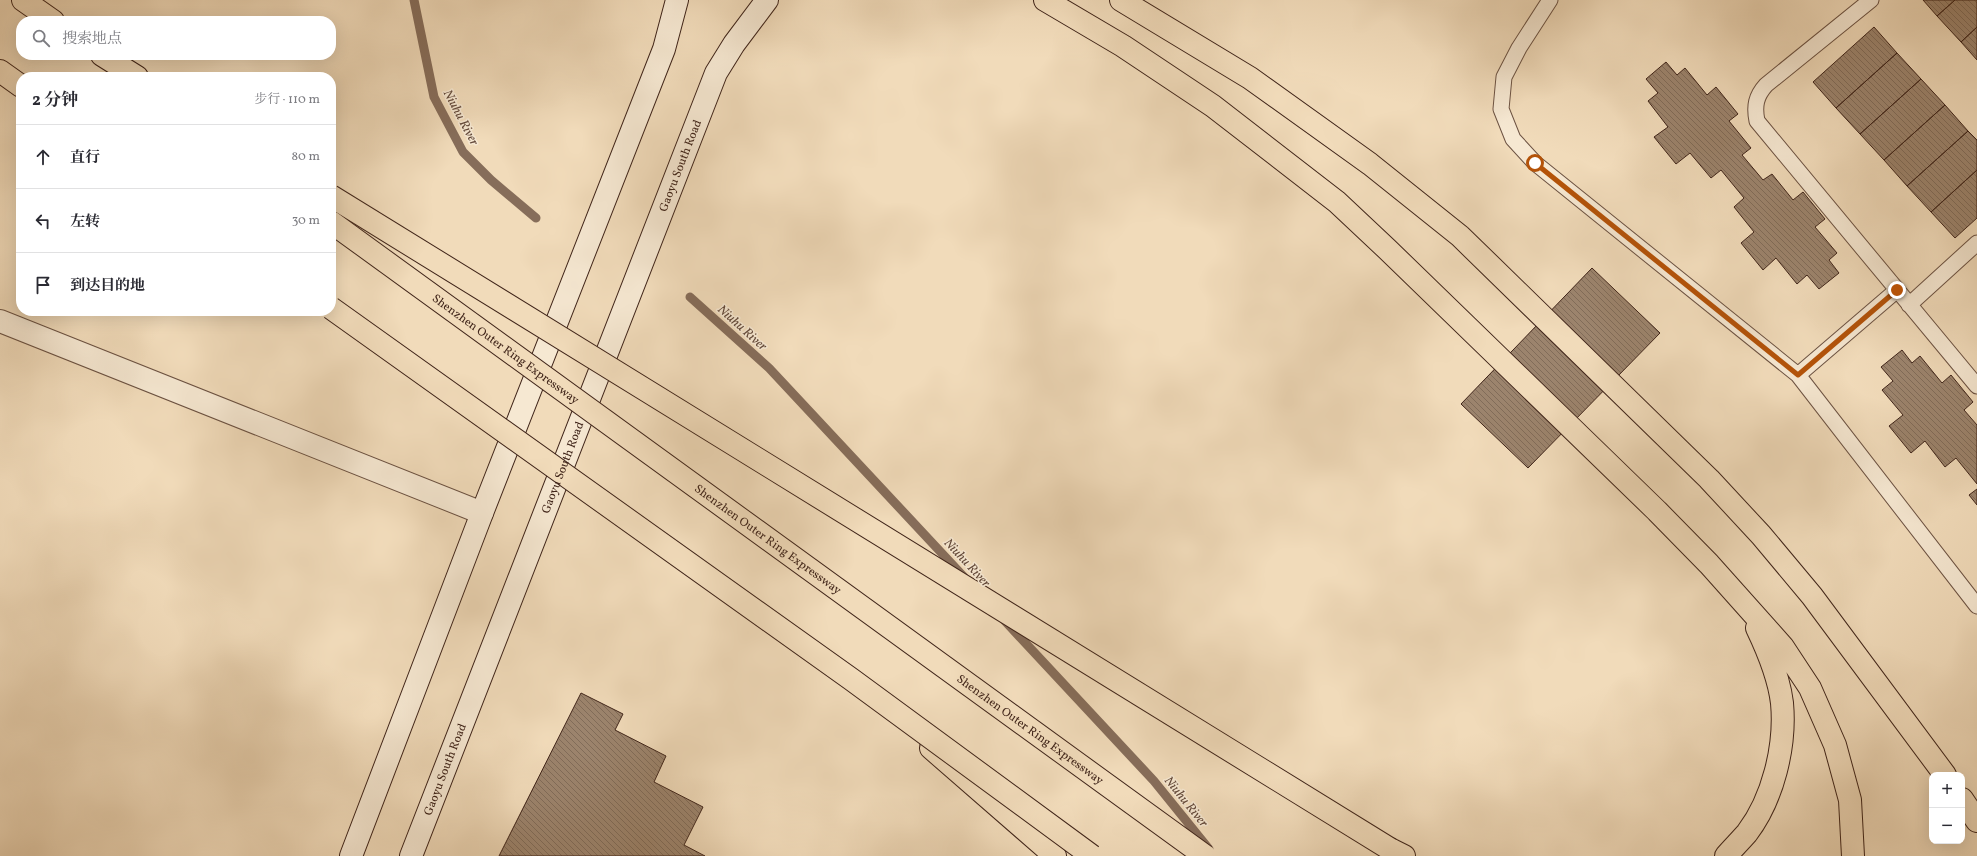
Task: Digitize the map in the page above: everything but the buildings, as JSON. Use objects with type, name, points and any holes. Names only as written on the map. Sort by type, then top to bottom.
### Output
[{"type":"highway","points":[[24,0],[46,16]]},
{"type":"highway","points":[[1044,0],[1122,46],[1213,106],[1337,202],[1387,248],[1657,511],[1709,564],[1783,647],[1810,688],[1835,745],[1850,800],[1853,856]]},
{"type":"highway","points":[[1121,0],[1250,78],[1370,164],[1460,236],[1709,479],[1761,535],[1812,596],[1943,772]]},
{"type":"highway","points":[[109,60],[125,72]]},
{"type":"highway","points":[[110,60],[129,72]]},
{"type":"highway","points":[[0,71],[16,82]]},
{"type":"highway","points":[[336,199],[1397,853]]},
{"type":"highway","name":"Shenzhen Outer Ring Expressway","points":[[336,226],[1205,856]]},
{"type":"highway","points":[[336,312],[851,679],[1092,856]]},
{"type":"highway","points":[[1726,856],[1747,832],[1770,793],[1781,750],[1782,703],[1772,660],[1751,612]]},
{"type":"highway","points":[[851,679],[1055,856]]},
{"type":"highway","points":[[1965,803],[1977,821]]},
{"type":"street","points":[[351,856],[482,513],[664,50],[677,0]]},
{"type":"street","name":"Gaoyu South Road","points":[[411,856],[716,73],[734,44],[767,0]]},
{"type":"street","points":[[0,321],[482,513]]},
{"type":"lane","points":[[1550,0],[1519,48],[1504,77],[1501,109],[1512,139],[1535,163],[1798,375],[1977,606]]},
{"type":"lane","points":[[1871,0],[1759,92],[1755,111],[1757,121],[1977,386]]},
{"type":"lane","points":[[1909,305],[1977,242]]},
{"type":"lane","points":[[1798,375],[1897,290]]},
{"type":"waterway","name":"Niuhu River","points":[[414,0],[434,97],[463,152],[491,180],[536,218]]},
{"type":"waterway","name":"Niuhu River","points":[[690,297],[769,368],[964,577]]},
{"type":"waterway","name":"Niuhu River","points":[[1004,620],[1154,781],[1209,849]]},
{"type":"route","points":[[1535,163],[1798,375],[1897,290]]}]
